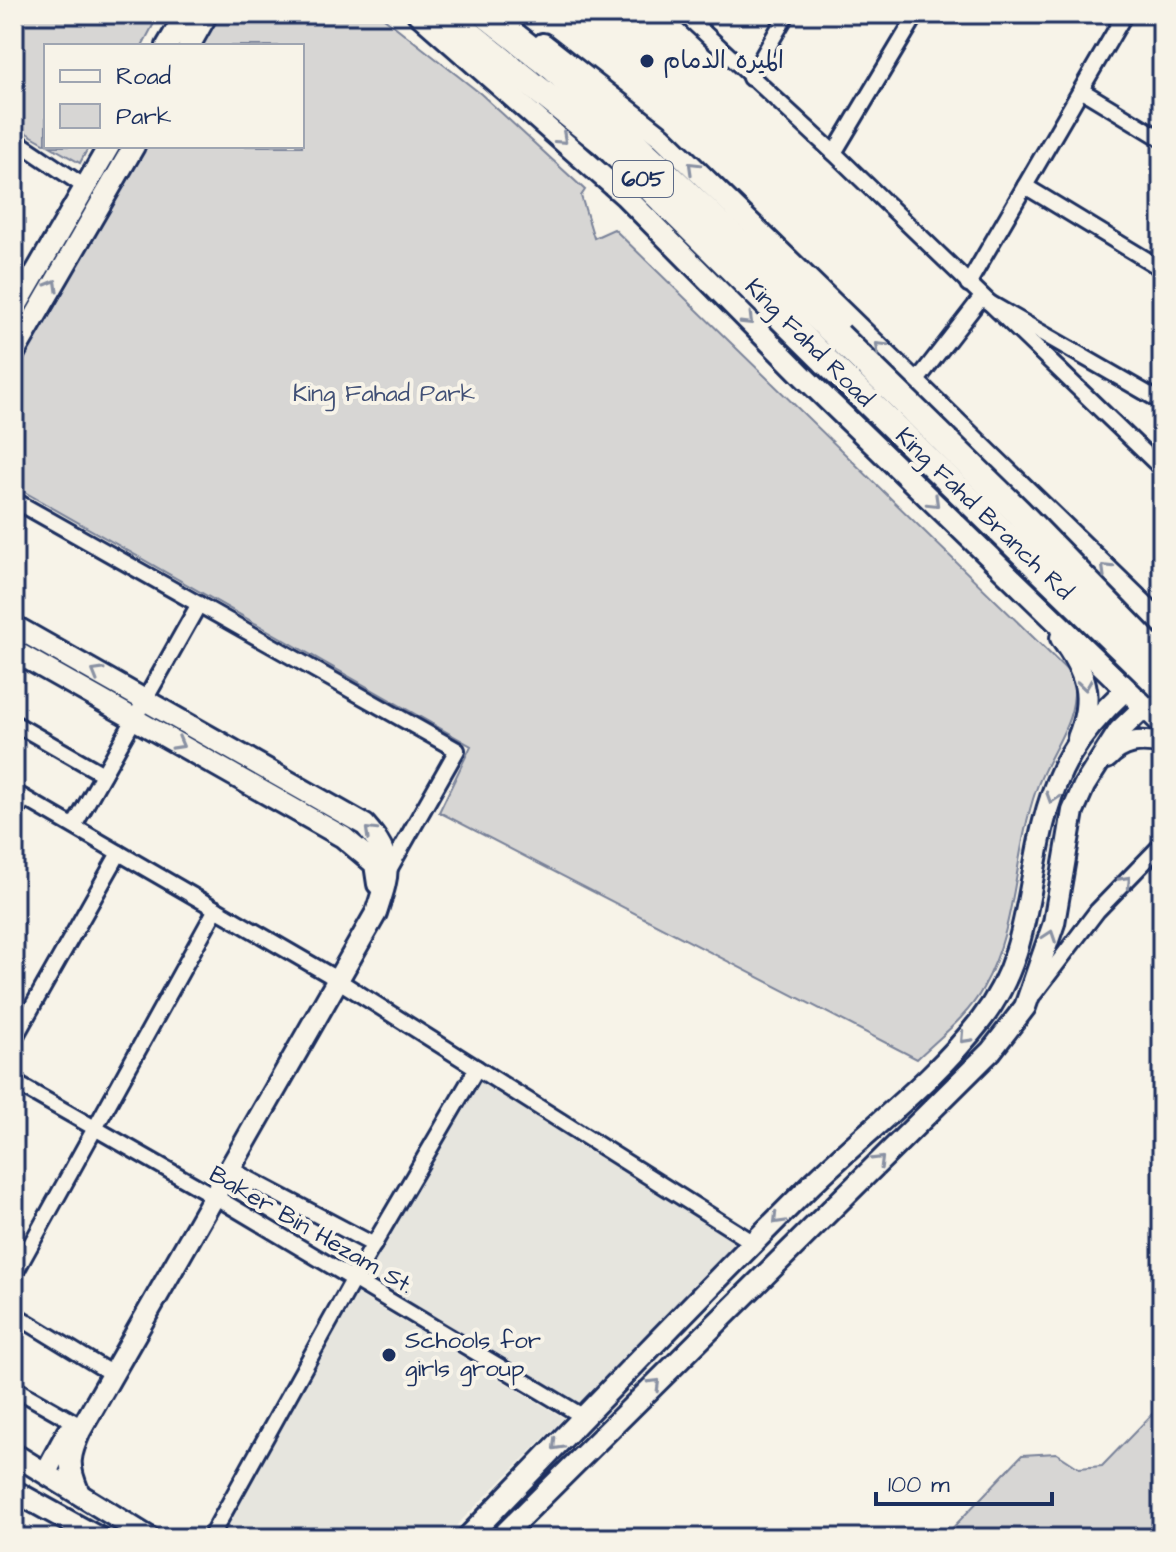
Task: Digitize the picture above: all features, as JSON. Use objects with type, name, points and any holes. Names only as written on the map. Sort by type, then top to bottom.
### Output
[{"type":"highway","points":[[420,14],[605,143]]},
{"type":"highway","name":"King Fahd Road","points":[[444,14],[605,143],[1162,689]]},
{"type":"highway","name":"King Fahd Road","points":[[486,14],[554,68],[838,336],[1018,512],[1162,659]]},
{"type":"highway","points":[[502,14],[572,70],[664,170]]},
{"type":"street","points":[[168,44],[186,14]]},
{"type":"street","points":[[190,44],[207,14]]},
{"type":"street","name":"King Fahd Branch Rd","points":[[420,14],[625,196],[804,377],[1162,724]]},
{"type":"street","name":"King Fahd Branch Rd","points":[[502,14],[662,137],[1162,623]]},
{"type":"street","points":[[684,14],[834,153],[981,298],[1162,469]]},
{"type":"street","points":[[750,78],[787,14]]},
{"type":"street","points":[[834,153],[917,14]]},
{"type":"street","points":[[968,284],[1125,14]]},
{"type":"street","points":[[1081,90],[1162,139]]},
{"type":"street","points":[[14,139],[85,187]]},
{"type":"street","points":[[14,310],[108,148]]},
{"type":"street","points":[[14,353],[133,148]]},
{"type":"street","points":[[1025,186],[1162,269]]},
{"type":"street","points":[[916,382],[981,298]]},
{"type":"street","points":[[981,298],[1162,402]]},
{"type":"street","points":[[14,500],[457,750],[390,868],[376,913],[333,978],[46,1472]]},
{"type":"street","points":[[467,1538],[814,1182],[935,1070],[981,1021],[999,995],[1028,921],[1037,854],[1063,769],[1084,718],[1085,679],[1080,664],[1031,595]]},
{"type":"street","points":[[1075,638],[1103,643],[1119,632],[1132,613],[1133,595]]},
{"type":"street","points":[[74,826],[199,604]]},
{"type":"street","points":[[14,626],[365,825],[381,843],[390,868]]},
{"type":"street","points":[[14,651],[343,837],[375,864],[378,887],[333,978],[230,1169],[209,1194],[80,1431],[68,1458],[68,1468],[78,1491]]},
{"type":"street","points":[[1063,769],[1102,713],[1126,688],[1162,659]]},
{"type":"street","points":[[1025,1007],[1054,923],[1073,811],[1084,786],[1119,731],[1162,689]]},
{"type":"street","points":[[14,723],[103,774]]},
{"type":"street","points":[[1084,786],[1116,748],[1132,741],[1162,744]]},
{"type":"street","points":[[14,816],[19,795],[333,978],[754,1243]]},
{"type":"street","points":[[500,1538],[991,1051],[1097,911],[1162,844]]},
{"type":"street","points":[[14,1039],[119,853]]},
{"type":"street","points":[[14,1275],[216,909]]},
{"type":"street","points":[[210,1538],[353,1280],[477,1068]]},
{"type":"street","name":"Baker Bin Hezam St.","points":[[14,1082],[584,1417]]},
{"type":"street","points":[[230,1169],[374,1245]]},
{"type":"street","points":[[14,1314],[104,1369]]},
{"type":"street","points":[[14,1388],[74,1422]]},
{"type":"street","points":[[14,1454],[150,1538]]},
{"type":"street","points":[[14,1491],[99,1538]]},
{"type":"shaded area","points":[[477,1068],[754,1243],[584,1417],[353,1280]]},
{"type":"shaded area","name":"Schools for girls group","points":[[354,1292],[564,1418],[444,1538],[220,1538]]},
{"type":"green space","points":[[14,14],[159,14],[143,44],[44,44],[44,143],[14,126]]},
{"type":"green space","name":"King Fahad Park","points":[[214,14],[379,14],[481,94],[585,190],[581,196],[594,238],[614,229],[1074,677],[1072,709],[1036,790],[1009,916],[994,964],[970,1008],[917,1059],[439,812],[471,746],[14,486],[14,363],[138,148],[304,148],[304,44],[197,44]]},
{"type":"green space","points":[[54,148],[88,148],[80,163]]},
{"type":"green space","points":[[1162,1404],[1162,1538],[943,1538],[1022,1455],[1056,1453],[1079,1468],[1102,1466]]},
{"type":"place","name":"الميره الدمام","points":[[647,61]]},
{"type":"place","name":"Schools for girls group","points":[[389,1355]]}]
